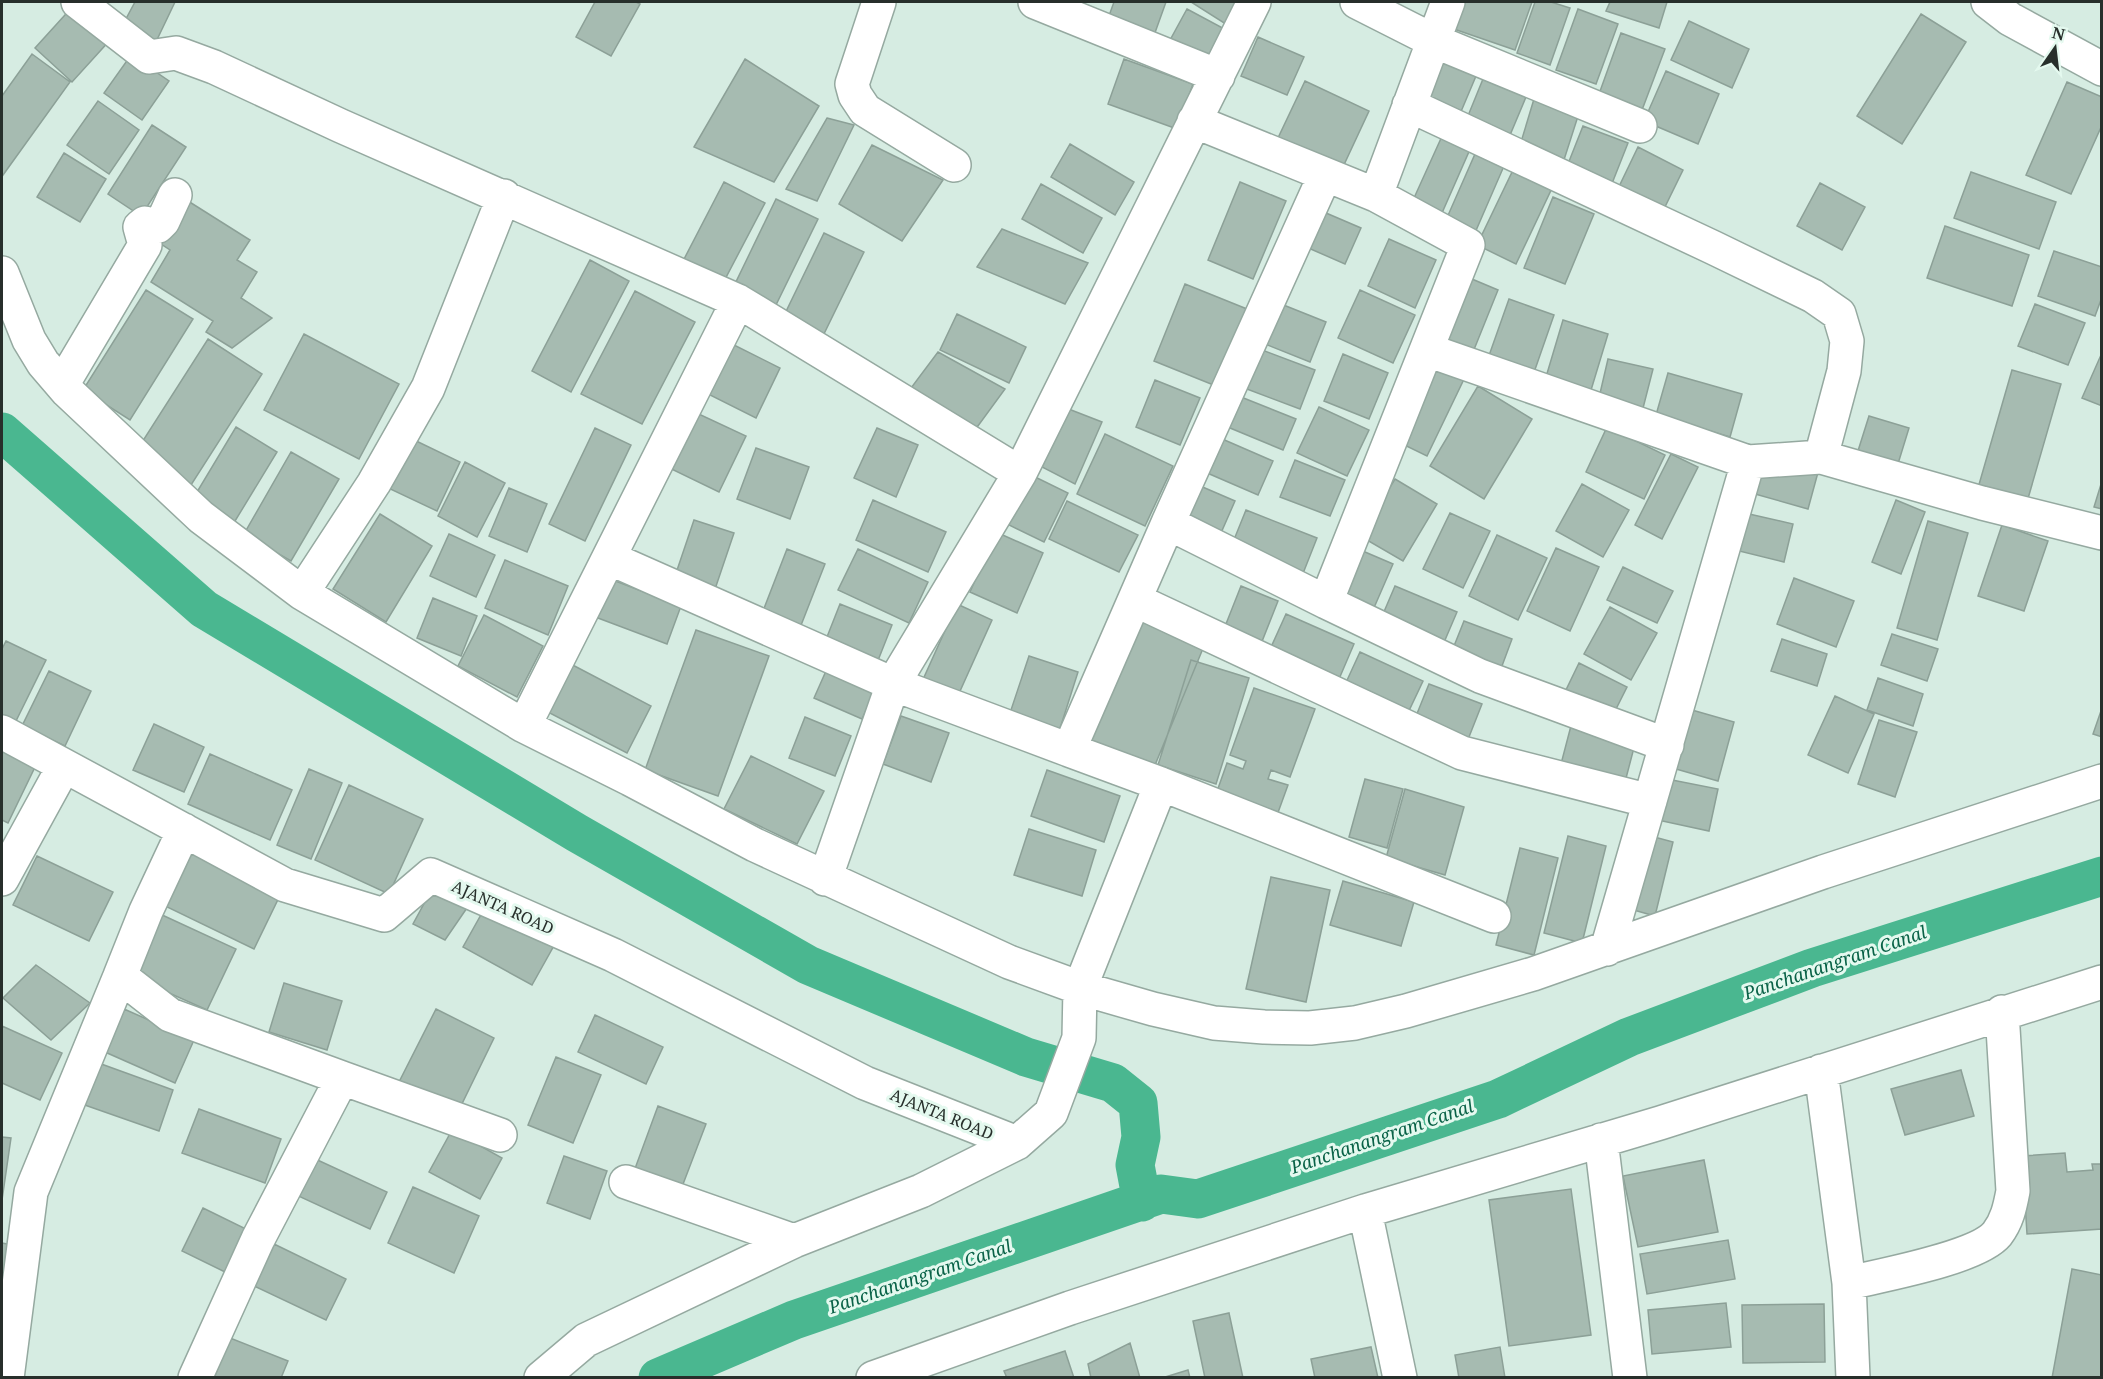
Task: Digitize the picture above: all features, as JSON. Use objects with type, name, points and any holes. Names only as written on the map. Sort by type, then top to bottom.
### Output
[{"type":"street","points":[[78,2],[149,57],[176,53],[213,67],[738,301],[1020,473]]},
{"type":"street","points":[[879,2],[852,84],[855,95],[865,110],[954,165]]},
{"type":"street","points":[[1035,2],[1218,76]]},
{"type":"street","points":[[825,879],[893,684],[1020,473],[1254,2]]},
{"type":"street","points":[[1357,2],[1434,41],[1640,126]]},
{"type":"street","points":[[1376,195],[1448,2]]},
{"type":"street","points":[[1988,2],[2010,19],[2102,69]]},
{"type":"street","points":[[1409,105],[1813,296],[1839,314],[1847,340],[1844,371],[1821,457]]},
{"type":"street","points":[[1194,121],[1376,195],[1468,245],[1326,602]]},
{"type":"street","points":[[1069,750],[1325,175]]},
{"type":"street","points":[[62,385],[145,245],[140,227],[145,223],[158,226],[163,221],[175,195]]},
{"type":"street","points":[[302,593],[374,483],[428,388],[504,196]]},
{"type":"street","points":[[2,273],[29,340],[43,363],[62,385],[201,517],[302,593],[524,726],[630,779],[755,846],[1009,962],[1080,988],[1153,1010],[1214,1023],[1310,1028],[1355,1023],[1406,1011],[1492,987],[1607,949],[1823,872],[2102,781]]},
{"type":"street","points":[[524,726],[738,301]]},
{"type":"street","points":[[1427,350],[1748,462],[1821,457],[1982,503],[2102,533]]},
{"type":"street","points":[[1607,949],[1748,462]]},
{"type":"street","points":[[1168,524],[1480,676],[1666,745]]},
{"type":"street","points":[[609,558],[893,684],[1161,784],[1494,916]]},
{"type":"street","points":[[1135,600],[1462,753],[1650,801]]},
{"type":"street","name":"AJANTA ROAD","points":[[2,732],[285,885],[384,915],[432,876],[613,955],[865,1083],[1017,1143]]},
{"type":"street","points":[[2,879],[64,766]]},
{"type":"street","points":[[541,1377],[586,1340],[794,1241],[921,1191],[1017,1143],[1051,1113],[1079,1038],[1080,988],[1161,784]]},
{"type":"street","points":[[7,1377],[31,1192],[146,910],[184,830]]},
{"type":"street","points":[[120,976],[170,1015],[500,1135]]},
{"type":"street","points":[[873,1377],[1070,1308],[1365,1211],[1601,1140],[2102,982]]},
{"type":"street","points":[[1849,1283],[1978,1249],[1996,1235],[2008,1215],[2013,1191],[2002,1012]]},
{"type":"street","points":[[1821,1071],[1849,1283],[1853,1377]]},
{"type":"street","points":[[195,1377],[258,1239],[342,1078]]},
{"type":"street","points":[[1601,1140],[1630,1377]]},
{"type":"street","points":[[626,1182],[794,1241]]},
{"type":"street","points":[[1365,1211],[1400,1377]]},
{"type":"building","points":[[135,2],[175,2],[153,48],[120,30]]},
{"type":"building","points":[[595,2],[636,2],[640,4],[611,56],[576,37]]},
{"type":"building","points":[[1114,2],[1166,2],[1152,41],[1106,24]]},
{"type":"building","points":[[1191,2],[1249,2],[1232,28]]},
{"type":"building","points":[[1457,2],[1532,2],[1515,50],[1448,27]]},
{"type":"building","points":[[1535,2],[1551,2],[1570,8],[1550,65],[1517,53]]},
{"type":"building","points":[[1610,2],[1667,2],[1659,28],[1606,11]]},
{"type":"building","points":[[74,5],[111,39],[72,82],[35,48]]},
{"type":"building","points":[[1187,9],[1232,33],[1215,65],[1169,42]]},
{"type":"building","points":[[1578,9],[1618,24],[1596,84],[1556,70]]},
{"type":"building","points":[[1921,14],[1966,42],[1902,144],[1857,116]]},
{"type":"building","points":[[1689,21],[1749,49],[1732,88],[1671,60]]},
{"type":"building","points":[[1621,33],[1665,49],[1642,110],[1599,94]]},
{"type":"building","points":[[1258,37],[1304,57],[1287,95],[1241,76]]},
{"type":"building","points":[[1438,52],[1479,69],[1457,121],[1417,104]]},
{"type":"building","points":[[32,54],[70,82],[3,175],[2,96]]},
{"type":"building","points":[[131,55],[169,81],[142,120],[104,93]]},
{"type":"building","points":[[745,59],[819,106],[774,182],[694,147]]},
{"type":"building","points":[[1124,59],[1193,84],[1177,129],[1108,104]]},
{"type":"building","points":[[1666,71],[1719,94],[1698,144],[1644,121]]},
{"type":"building","points":[[1483,79],[1526,97],[1505,147],[1463,128]]},
{"type":"building","points":[[1305,81],[1369,111],[1342,169],[1278,138]]},
{"type":"building","points":[[2067,82],[2102,97],[2102,125],[2071,194],[2026,175]]},
{"type":"building","points":[[1534,99],[1579,113],[1562,166],[1518,152]]},
{"type":"building","points":[[98,101],[139,130],[109,174],[67,145]]},
{"type":"building","points":[[827,118],[854,125],[817,201],[786,189]]},
{"type":"building","points":[[152,125],[186,147],[141,216],[108,194]]},
{"type":"building","points":[[1583,126],[1628,143],[1609,191],[1564,174]]},
{"type":"building","points":[[1443,134],[1471,147],[1438,222],[1409,209]]},
{"type":"building","points":[[1070,144],[1134,182],[1115,215],[1051,177]]},
{"type":"building","points":[[872,145],[943,180],[902,241],[839,204]]},
{"type":"building","points":[[1638,147],[1683,170],[1660,217],[1615,195]]},
{"type":"building","points":[[64,153],[106,179],[80,222],[37,197]]},
{"type":"building","points":[[1475,154],[1504,166],[1471,242],[1442,229]]},
{"type":"building","points":[[1514,168],[1553,186],[1516,264],[1477,245]]},
{"type":"building","points":[[1971,172],[2056,202],[2039,249],[1954,218]]},
{"type":"building","points":[[724,182],[765,203],[722,285],[682,263]]},
{"type":"building","points":[[1240,182],[1286,201],[1253,279],[1208,260]]},
{"type":"building","points":[[1820,183],[1865,207],[1842,250],[1797,226]]},
{"type":"building","points":[[1041,184],[1102,218],[1083,253],[1022,219]]},
{"type":"building","points":[[1553,197],[1594,214],[1565,284],[1524,268]]},
{"type":"building","points":[[776,199],[818,219],[774,309],[733,288]]},
{"type":"building","points":[[188,201],[250,240],[237,260],[257,272],[241,298],[272,318],[232,348],[206,332],[213,321],[151,282],[170,250],[161,244]]},
{"type":"building","points":[[1312,207],[1361,228],[1345,264],[1297,243]]},
{"type":"building","points":[[1945,226],[2029,255],[2012,306],[1927,278]]},
{"type":"building","points":[[1002,229],[1088,263],[1065,304],[977,267]]},
{"type":"building","points":[[824,233],[864,252],[819,344],[779,326]]},
{"type":"building","points":[[1389,239],[1436,260],[1415,308],[1368,286]]},
{"type":"building","points":[[2054,251],[2102,267],[2102,297],[2095,316],[2038,296]]},
{"type":"building","points":[[590,260],[629,281],[571,392],[532,371]]},
{"type":"building","points":[[1460,274],[1498,290],[1471,357],[1433,342]]},
{"type":"building","points":[[1185,284],[1247,309],[1216,386],[1154,361]]},
{"type":"building","points":[[146,290],[193,319],[130,420],[83,390]]},
{"type":"building","points":[[1360,290],[1415,315],[1393,363],[1338,338]]},
{"type":"building","points":[[635,291],[695,322],[642,424],[581,394]]},
{"type":"building","points":[[1509,299],[1554,315],[1531,381],[1486,364]]},
{"type":"building","points":[[1271,300],[1326,322],[1310,362],[1255,340]]},
{"type":"building","points":[[2035,304],[2085,323],[2068,365],[2018,346]]},
{"type":"building","points":[[957,314],[1026,347],[1009,383],[940,350]]},
{"type":"building","points":[[1563,320],[1608,334],[1588,400],[1543,387]]},
{"type":"building","points":[[304,334],[399,384],[359,459],[264,410]]},
{"type":"building","points":[[208,339],[262,374],[191,485],[137,450]]},
{"type":"building","points":[[730,343],[780,368],[756,418],[706,393]]},
{"type":"building","points":[[1254,347],[1315,370],[1300,409],[1239,386]]},
{"type":"building","points":[[938,352],[1005,389],[975,430],[911,388]]},
{"type":"building","points":[[1343,354],[1388,373],[1369,419],[1324,401]]},
{"type":"building","points":[[2102,356],[2102,406],[2082,398]]},
{"type":"building","points":[[1608,359],[1653,369],[1642,412],[1598,402]]},
{"type":"building","points":[[1433,361],[1465,377],[1427,456],[1394,440]]},
{"type":"building","points":[[2012,370],[2061,384],[2027,502],[1978,488]]},
{"type":"building","points":[[1668,373],[1742,394],[1730,437],[1656,415]]},
{"type":"building","points":[[1155,380],[1200,398],[1180,445],[1136,427]]},
{"type":"building","points":[[1478,386],[1532,419],[1484,499],[1430,466]]},
{"type":"building","points":[[1231,393],[1296,419],[1283,450],[1218,423]]},
{"type":"building","points":[[1319,407],[1369,430],[1347,476],[1297,453]]},
{"type":"building","points":[[1066,408],[1102,422],[1075,484],[1042,467]]},
{"type":"building","points":[[688,409],[746,436],[719,492],[661,464]]},
{"type":"building","points":[[1869,416],[1909,428],[1897,467],[1857,454]]},
{"type":"building","points":[[236,427],[277,452],[232,526],[191,502]]},
{"type":"building","points":[[1607,427],[1665,455],[1644,499],[1586,472]]},
{"type":"building","points":[[595,428],[631,445],[585,541],[549,524]]},
{"type":"building","points":[[877,428],[918,445],[896,497],[854,478]]},
{"type":"building","points":[[1105,434],[1173,466],[1145,526],[1077,494]]},
{"type":"building","points":[[1213,435],[1273,461],[1258,495],[1198,469]]},
{"type":"building","points":[[410,438],[460,462],[437,511],[386,487]]},
{"type":"building","points":[[756,448],[809,467],[790,519],[737,499]]},
{"type":"building","points":[[291,452],[339,479],[291,561],[244,534]]},
{"type":"building","points":[[1671,454],[1698,467],[1662,539],[1635,525]]},
{"type":"building","points":[[1295,460],[1345,480],[1330,516],[1280,497]]},
{"type":"building","points":[[465,462],[505,483],[477,537],[438,516]]},
{"type":"building","points":[[1820,465],[1808,509],[1755,494],[1764,466]]},
{"type":"building","points":[[1029,474],[1068,493],[1044,542],[1005,523]]},
{"type":"building","points":[[1395,479],[1437,504],[1403,561],[1360,536]]},
{"type":"building","points":[[2102,481],[2102,509],[2094,507]]},
{"type":"building","points":[[1191,482],[1235,501],[1217,542],[1174,524]]},
{"type":"building","points":[[1582,484],[1629,510],[1603,557],[1556,531]]},
{"type":"building","points":[[509,488],[547,504],[527,552],[489,536]]},
{"type":"building","points":[[873,500],[946,532],[928,572],[856,540]]},
{"type":"building","points":[[1896,500],[1925,512],[1901,574],[1872,562]]},
{"type":"building","points":[[1067,501],[1138,535],[1119,572],[1049,539]]},
{"type":"building","points":[[1246,510],[1317,538],[1300,581],[1229,552]]},
{"type":"building","points":[[1736,511],[1793,524],[1784,562],[1727,548]]},
{"type":"building","points":[[1450,513],[1490,531],[1463,588],[1423,569]]},
{"type":"building","points":[[380,514],[432,546],[386,622],[333,589]]},
{"type":"building","points":[[694,520],[734,533],[713,595],[673,582]]},
{"type":"building","points":[[1928,521],[1968,533],[1937,640],[1897,628]]},
{"type":"building","points":[[2002,525],[2048,541],[2024,611],[1978,596]]},
{"type":"building","points":[[996,532],[1043,553],[1017,613],[970,592]]},
{"type":"building","points":[[449,534],[495,555],[476,597],[430,576]]},
{"type":"building","points":[[1497,535],[1547,558],[1518,620],[1469,596]]},
{"type":"building","points":[[1556,548],[1599,567],[1570,631],[1527,611]]},
{"type":"building","points":[[787,549],[825,564],[796,638],[758,624]]},
{"type":"building","points":[[858,549],[928,582],[909,623],[838,590]]},
{"type":"building","points":[[1358,549],[1393,564],[1373,610],[1338,595]]},
{"type":"building","points":[[505,560],[568,586],[548,635],[485,608]]},
{"type":"building","points":[[1623,567],[1673,591],[1657,623],[1607,600]]},
{"type":"building","points":[[605,577],[681,606],[667,644],[590,615]]},
{"type":"building","points":[[1794,578],[1854,601],[1836,647],[1777,624]]},
{"type":"building","points":[[1241,586],[1278,601],[1259,649],[1222,634]]},
{"type":"building","points":[[1395,586],[1457,612],[1442,647],[1380,621]]},
{"type":"building","points":[[433,598],[477,616],[461,656],[417,638]]},
{"type":"building","points":[[840,604],[892,625],[875,668],[823,647]]},
{"type":"building","points":[[957,604],[992,620],[956,700],[921,684]]},
{"type":"building","points":[[1610,607],[1657,633],[1631,680],[1584,654]]},
{"type":"building","points":[[1286,614],[1354,644],[1336,686],[1267,656]]},
{"type":"building","points":[[484,615],[543,646],[517,697],[458,666]]},
{"type":"building","points":[[1132,616],[1204,646],[1153,770],[1081,741]]},
{"type":"building","points":[[1464,621],[1512,639],[1499,674],[1450,656]]},
{"type":"building","points":[[696,630],[769,656],[718,796],[645,770]]},
{"type":"building","points":[[1892,634],[1938,649],[1927,681],[1881,665]]},
{"type":"building","points":[[1782,639],[1827,654],[1817,686],[1771,671]]},
{"type":"building","points":[[6,641],[46,660],[14,725],[2,719],[2,649]]},
{"type":"building","points":[[1360,652],[1423,681],[1406,717],[1343,689]]},
{"type":"building","points":[[1029,656],[1078,672],[1057,738],[1007,722]]},
{"type":"building","points":[[1191,660],[1249,678],[1216,784],[1158,765]]},
{"type":"building","points":[[565,661],[651,706],[627,753],[540,708]]},
{"type":"building","points":[[830,662],[878,684],[862,719],[814,698]]},
{"type":"building","points":[[1579,663],[1627,687],[1612,717],[1565,692]]},
{"type":"building","points":[[49,671],[91,691],[65,746],[22,726]]},
{"type":"building","points":[[1878,678],[1923,694],[1913,726],[1867,710]]},
{"type":"building","points":[[1429,684],[1482,704],[1465,747],[1412,726]]},
{"type":"building","points":[[1254,688],[1315,709],[1290,777],[1271,770],[1268,779],[1288,785],[1276,818],[1215,797],[1227,763],[1243,769],[1246,761],[1230,755]]},
{"type":"building","points":[[1835,696],[1874,714],[1848,773],[1808,755]]},
{"type":"building","points":[[1685,708],[1734,722],[1718,781],[1669,767]]},
{"type":"building","points":[[2102,708],[2102,737],[2093,734]]},
{"type":"building","points":[[901,716],[949,733],[931,782],[883,764]]},
{"type":"building","points":[[805,717],[851,736],[835,776],[789,758]]},
{"type":"building","points":[[1879,720],[1917,732],[1895,797],[1858,784]]},
{"type":"building","points":[[1572,722],[1636,740],[1625,782],[1561,764]]},
{"type":"building","points":[[154,724],[204,747],[184,792],[133,770]]},
{"type":"building","points":[[2,750],[35,767],[8,823],[2,820]]},
{"type":"building","points":[[210,754],[292,790],[270,840],[188,804]]},
{"type":"building","points":[[751,756],[824,791],[797,844],[724,809]]},
{"type":"building","points":[[309,769],[342,783],[311,859],[277,845]]},
{"type":"building","points":[[1047,770],[1120,796],[1104,842],[1031,816]]},
{"type":"building","points":[[1662,778],[1718,789],[1709,831],[1653,819]]},
{"type":"building","points":[[1365,779],[1403,789],[1387,848],[1349,837]]},
{"type":"building","points":[[349,785],[423,819],[389,894],[315,860]]},
{"type":"building","points":[[1405,789],[1464,807],[1445,875],[1386,858]]},
{"type":"building","points":[[1029,829],[1096,850],[1082,896],[1014,875]]},
{"type":"building","points":[[1647,835],[1673,842],[1655,916],[1630,909]]},
{"type":"building","points":[[1568,836],[1606,846],[1582,943],[1544,933]]},
{"type":"building","points":[[194,841],[285,885],[254,949],[163,905]]},
{"type":"building","points":[[1520,848],[1558,858],[1534,955],[1496,945]]},
{"type":"building","points":[[37,856],[113,892],[89,941],[13,905]]},
{"type":"building","points":[[1271,877],[1330,890],[1306,1002],[1246,989]]},
{"type":"building","points":[[1343,881],[1414,902],[1401,946],[1330,925]]},
{"type":"building","points":[[432,889],[469,905],[445,940],[413,924]]},
{"type":"building","points":[[487,904],[556,942],[532,985],[463,947]]},
{"type":"building","points":[[160,914],[236,949],[207,1010],[131,976]]},
{"type":"building","points":[[36,965],[90,1003],[51,1040],[3,998]]},
{"type":"building","points":[[284,983],[342,1001],[327,1050],[269,1032]]},
{"type":"building","points":[[124,1009],[194,1040],[175,1083],[105,1052]]},
{"type":"building","points":[[436,1009],[494,1038],[456,1116],[397,1086]]},
{"type":"building","points":[[595,1015],[663,1047],[646,1084],[578,1052]]},
{"type":"building","points":[[2,1026],[62,1053],[40,1100],[2,1083]]},
{"type":"building","points":[[556,1057],[601,1075],[573,1143],[528,1125]]},
{"type":"building","points":[[93,1061],[173,1090],[159,1131],[79,1103]]},
{"type":"building","points":[[1961,1070],[1974,1116],[1905,1135],[1891,1089]]},
{"type":"building","points":[[658,1106],[706,1124],[680,1192],[633,1174]]},
{"type":"building","points":[[199,1109],[281,1139],[265,1183],[182,1153]]},
{"type":"building","points":[[452,1130],[502,1158],[480,1199],[429,1172]]},
{"type":"building","points":[[2,1137],[11,1138],[2,1200]]},
{"type":"building","points":[[2065,1153],[2067,1172],[2093,1170],[2092,1164],[2102,1164],[2102,1229],[2027,1234],[2022,1156]]},
{"type":"building","points":[[564,1156],[607,1171],[590,1219],[547,1203]]},
{"type":"building","points":[[311,1157],[387,1192],[370,1229],[294,1194]]},
{"type":"building","points":[[1704,1160],[1718,1232],[1638,1247],[1623,1176]]},
{"type":"building","points":[[413,1187],[479,1216],[454,1273],[388,1243]]},
{"type":"building","points":[[1571,1189],[1591,1335],[1509,1346],[1489,1200]]},
{"type":"building","points":[[203,1208],[246,1229],[225,1272],[182,1251]]},
{"type":"building","points":[[1728,1240],[1735,1279],[1647,1294],[1640,1254]]},
{"type":"building","points":[[2,1243],[13,1245],[2,1292]]},
{"type":"building","points":[[274,1244],[346,1279],[326,1320],[254,1286]]},
{"type":"building","points":[[2072,1269],[2102,1275],[2102,1378],[2052,1378]]},
{"type":"building","points":[[1726,1303],[1731,1347],[1652,1354],[1648,1310]]},
{"type":"building","points":[[1824,1304],[1825,1362],[1743,1363],[1742,1305]]},
{"type":"building","points":[[1229,1313],[1243,1378],[1205,1378],[1193,1321]]},
{"type":"building","points":[[230,1338],[288,1361],[281,1378],[214,1378]]},
{"type":"building","points":[[1130,1343],[1140,1378],[1091,1378],[1088,1364]]},
{"type":"building","points":[[1371,1347],[1378,1378],[1315,1378],[1311,1359]]},
{"type":"building","points":[[1500,1347],[1505,1378],[1459,1378],[1455,1355]]},
{"type":"building","points":[[1065,1351],[1074,1378],[1007,1378],[1004,1371]]},
{"type":"building","points":[[1188,1370],[1190,1378],[1162,1378]]},
{"type":"waterway","points":[[2,432],[204,609],[577,833],[808,965],[1026,1057],[1113,1083],[1138,1103],[1141,1137],[1135,1165],[1142,1202]]},
{"type":"waterway","name":"Panchanangram Canal","points":[[658,1378],[794,1320],[1161,1194],[1198,1199],[1498,1099],[1629,1037],[1812,968],[2102,876]]}]
